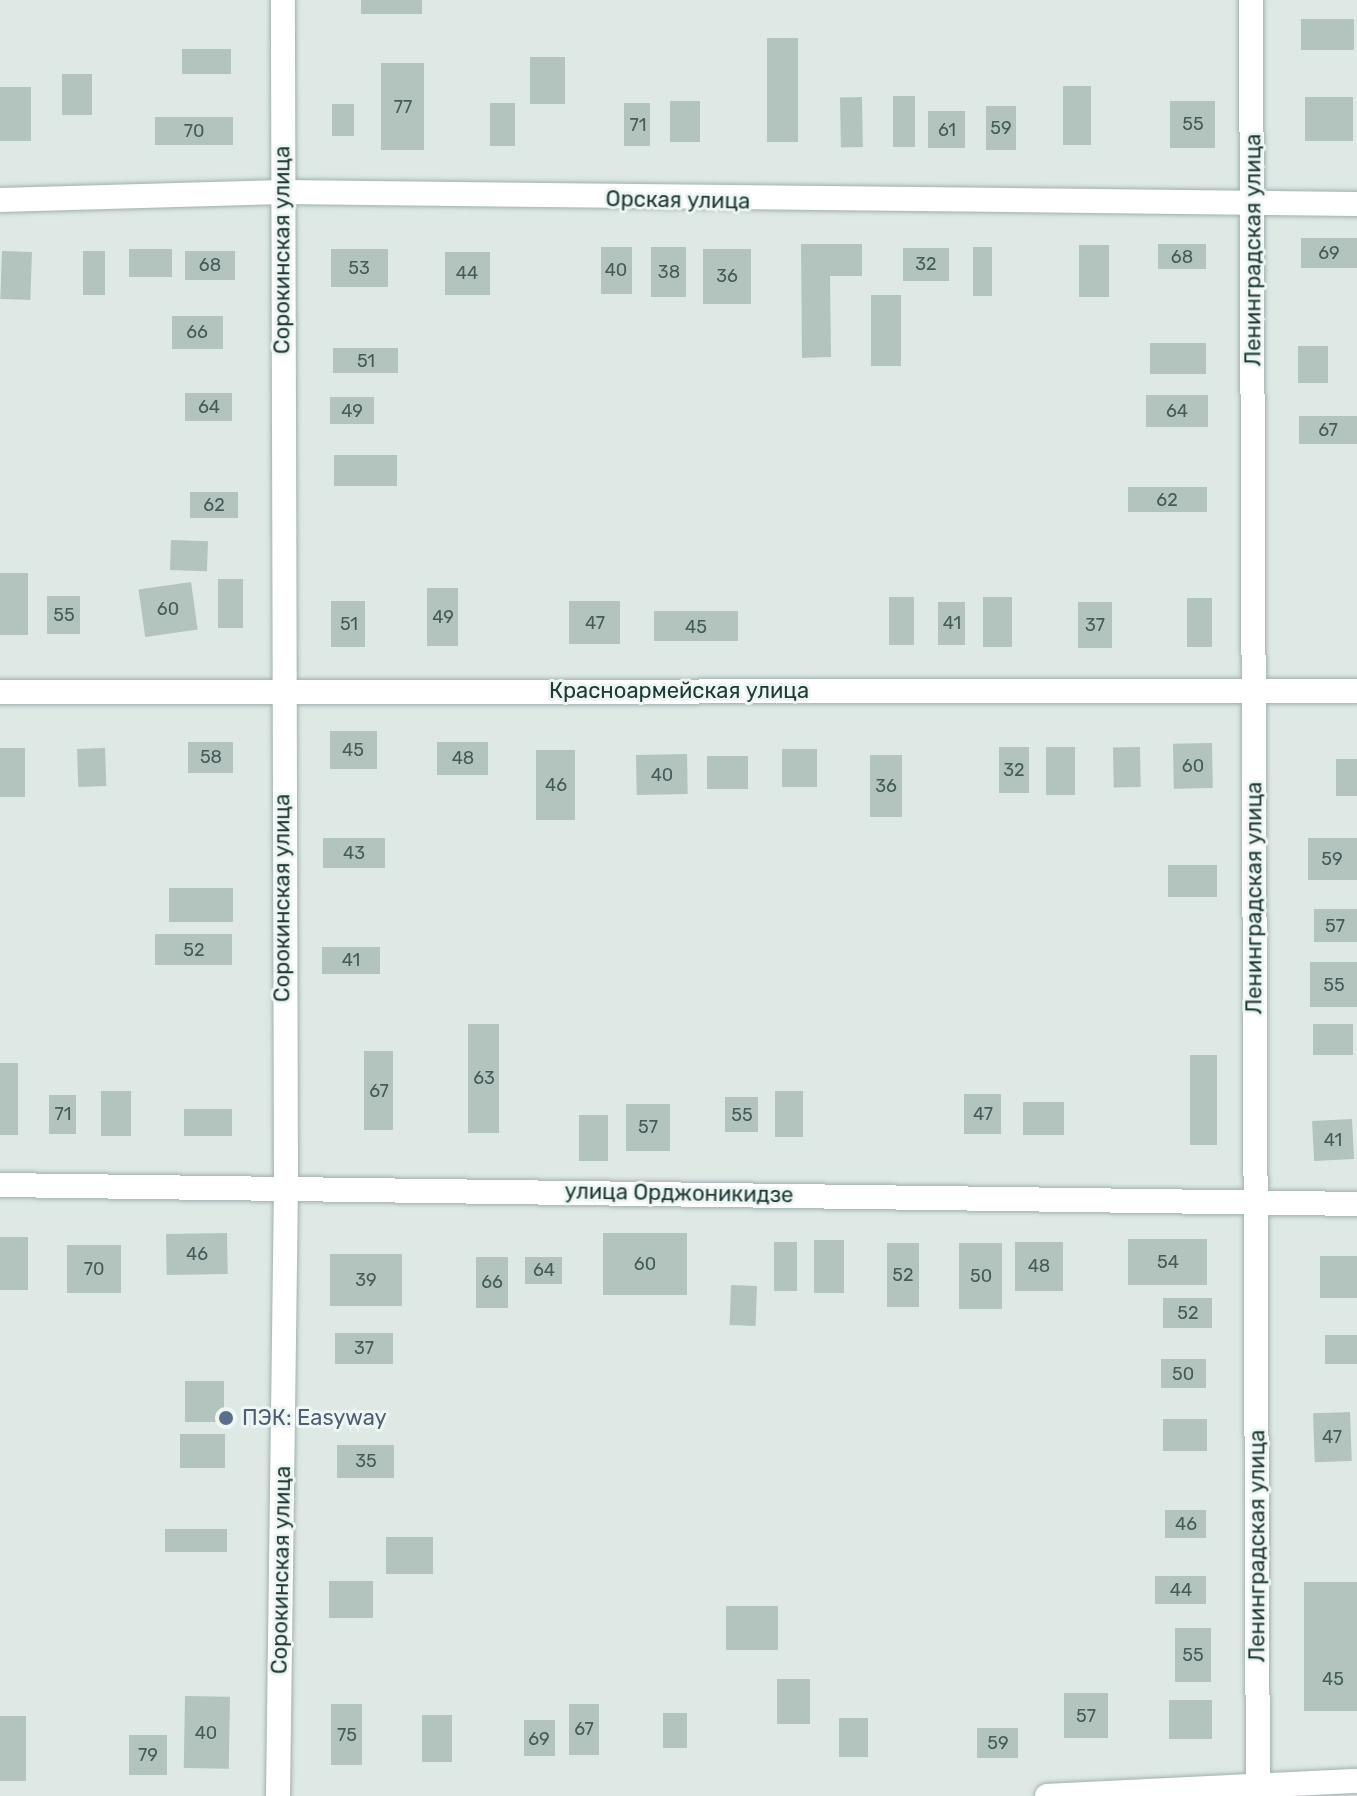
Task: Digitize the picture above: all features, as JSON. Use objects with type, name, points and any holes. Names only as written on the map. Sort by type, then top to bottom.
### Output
[{"type":"street","name":"Сорокинская улица","points":[[278,1796],[286,1185],[281,690],[283,0]]},
{"type":"street","name":"Ленинградская улица","points":[[1251,0],[1258,1791]]},
{"type":"street","name":"Орская улица","points":[[0,200],[283,192],[1253,206],[1357,204]]},
{"type":"street","name":"Красноармейская улица","points":[[0,692],[281,690],[1253,694],[1357,691]]},
{"type":"street","name":"улица Орджоникидзе","points":[[0,1185],[286,1185],[1255,1206],[1357,1204]]},
{"type":"street","points":[[1047,1796],[1258,1791],[1357,1781]]},
{"type":"building","points":[[361,0],[422,0],[422,14],[361,14]]},
{"type":"building","points":[[1301,19],[1354,19],[1354,50],[1301,50]]},
{"type":"building","points":[[767,38],[798,38],[798,142],[767,142]]},
{"type":"building","points":[[182,49],[231,49],[231,74],[182,74]]},
{"type":"building","points":[[530,57],[565,57],[565,104],[530,104]]},
{"type":"building","points":[[381,63],[424,63],[424,150],[381,150]]},
{"type":"building","points":[[62,74],[92,74],[92,115],[62,115]]},
{"type":"building","points":[[1063,86],[1091,86],[1091,145],[1063,145]]},
{"type":"building","points":[[0,87],[31,87],[31,141],[0,141]]},
{"type":"building","points":[[893,96],[915,96],[915,147],[893,147]]},
{"type":"building","points":[[840,97],[862,97],[863,147],[841,147]]},
{"type":"building","points":[[1305,97],[1353,97],[1353,141],[1305,141]]},
{"type":"building","points":[[670,101],[700,101],[700,142],[670,142]]},
{"type":"building","points":[[1170,101],[1215,101],[1215,148],[1170,148]]},
{"type":"building","points":[[490,103],[515,103],[515,146],[490,146]]},
{"type":"building","points":[[624,103],[650,103],[650,146],[624,146]]},
{"type":"building","points":[[332,104],[354,104],[354,136],[332,136]]},
{"type":"building","points":[[986,106],[1016,106],[1016,150],[986,150]]},
{"type":"building","points":[[928,111],[965,111],[965,148],[928,148]]},
{"type":"building","points":[[155,117],[233,117],[233,145],[155,145]]},
{"type":"building","points":[[1301,238],[1357,238],[1357,268],[1301,268]]},
{"type":"building","points":[[801,244],[862,244],[862,276],[830,276],[831,357],[802,358]]},
{"type":"building","points":[[1158,244],[1206,244],[1206,269],[1158,269]]},
{"type":"building","points":[[1079,245],[1109,245],[1109,297],[1079,297]]},
{"type":"building","points":[[601,247],[632,247],[632,294],[601,294]]},
{"type":"building","points":[[651,247],[686,247],[686,297],[651,297]]},
{"type":"building","points":[[973,247],[992,247],[992,296],[973,296]]},
{"type":"building","points":[[903,248],[949,248],[949,281],[903,281]]},
{"type":"building","points":[[129,249],[172,249],[172,277],[129,277]]},
{"type":"building","points":[[331,249],[388,249],[388,287],[331,287]]},
{"type":"building","points":[[703,249],[751,249],[751,304],[703,304]]},
{"type":"building","points":[[2,251],[32,252],[30,300],[0,299]]},
{"type":"building","points":[[83,251],[105,251],[105,295],[83,295]]},
{"type":"building","points":[[185,251],[235,251],[235,280],[185,280]]},
{"type":"building","points":[[445,252],[490,252],[490,295],[445,295]]},
{"type":"building","points":[[871,295],[901,295],[901,366],[871,366]]},
{"type":"building","points":[[172,316],[223,316],[223,349],[172,349]]},
{"type":"building","points":[[1150,343],[1206,343],[1206,374],[1150,374]]},
{"type":"building","points":[[1298,346],[1328,346],[1328,383],[1298,383]]},
{"type":"building","points":[[333,348],[398,348],[398,373],[333,373]]},
{"type":"building","points":[[185,393],[232,393],[232,421],[185,421]]},
{"type":"building","points":[[1146,395],[1208,395],[1208,427],[1146,427]]},
{"type":"building","points":[[330,397],[374,397],[374,424],[330,424]]},
{"type":"building","points":[[1299,416],[1357,416],[1357,444],[1299,444]]},
{"type":"building","points":[[334,455],[397,455],[397,486],[334,486]]},
{"type":"building","points":[[1128,487],[1207,487],[1207,512],[1128,512]]},
{"type":"building","points":[[190,492],[238,492],[238,518],[190,518]]},
{"type":"building","points":[[171,540],[208,541],[207,571],[170,570]]},
{"type":"building","points":[[0,573],[28,573],[28,635],[0,635]]},
{"type":"building","points":[[218,579],[243,579],[243,628],[218,628]]},
{"type":"building","points":[[191,582],[198,630],[145,637],[139,589]]},
{"type":"building","points":[[427,588],[458,588],[458,646],[427,646]]},
{"type":"building","points":[[47,596],[80,596],[80,634],[47,634]]},
{"type":"building","points":[[889,597],[914,597],[914,645],[889,645]]},
{"type":"building","points":[[983,597],[1012,597],[1012,647],[983,647]]},
{"type":"building","points":[[1187,598],[1212,598],[1212,647],[1187,647]]},
{"type":"building","points":[[331,601],[365,601],[365,647],[331,647]]},
{"type":"building","points":[[569,601],[620,601],[620,644],[569,644]]},
{"type":"building","points":[[938,602],[965,602],[965,645],[938,645]]},
{"type":"building","points":[[1078,602],[1112,602],[1112,648],[1078,648]]},
{"type":"building","points":[[654,611],[738,611],[738,641],[654,641]]},
{"type":"building","points":[[330,731],[377,731],[377,769],[330,769]]},
{"type":"building","points":[[188,742],[233,742],[233,773],[188,773]]},
{"type":"building","points":[[437,742],[488,742],[488,775],[437,775]]},
{"type":"building","points":[[1212,743],[1213,788],[1174,789],[1173,744]]},
{"type":"building","points":[[999,747],[1029,747],[1029,793],[999,793]]},
{"type":"building","points":[[1046,747],[1075,747],[1075,795],[1046,795]]},
{"type":"building","points":[[1113,747],[1140,747],[1141,787],[1114,787]]},
{"type":"building","points":[[0,748],[25,748],[25,797],[0,797]]},
{"type":"building","points":[[105,748],[106,786],[78,787],[77,749]]},
{"type":"building","points":[[782,749],[817,749],[817,787],[782,787]]},
{"type":"building","points":[[536,750],[575,750],[575,820],[536,820]]},
{"type":"building","points":[[687,754],[688,794],[637,795],[636,755]]},
{"type":"building","points":[[870,755],[902,755],[902,817],[870,817]]},
{"type":"building","points":[[707,756],[748,756],[748,789],[707,789]]},
{"type":"building","points":[[1336,759],[1357,759],[1357,796],[1336,796]]},
{"type":"building","points":[[323,838],[385,838],[385,868],[323,868]]},
{"type":"building","points":[[1308,838],[1357,838],[1357,880],[1308,880]]},
{"type":"building","points":[[1168,865],[1217,865],[1217,897],[1168,897]]},
{"type":"building","points":[[169,888],[233,888],[233,922],[169,922]]},
{"type":"building","points":[[1314,909],[1357,909],[1357,942],[1314,942]]},
{"type":"building","points":[[155,934],[232,934],[232,965],[155,965]]},
{"type":"building","points":[[322,947],[380,947],[380,974],[322,974]]},
{"type":"building","points":[[1310,962],[1357,962],[1357,1007],[1310,1007]]},
{"type":"building","points":[[468,1024],[499,1024],[499,1133],[468,1133]]},
{"type":"building","points":[[1313,1024],[1353,1024],[1353,1055],[1313,1055]]},
{"type":"building","points":[[364,1051],[393,1051],[393,1130],[364,1130]]},
{"type":"building","points":[[1190,1055],[1217,1055],[1217,1145],[1190,1145]]},
{"type":"building","points":[[0,1063],[18,1063],[18,1135],[0,1135]]},
{"type":"building","points":[[101,1091],[131,1091],[131,1136],[101,1136]]},
{"type":"building","points":[[775,1091],[803,1091],[803,1137],[775,1137]]},
{"type":"building","points":[[964,1094],[1001,1094],[1001,1134],[964,1134]]},
{"type":"building","points":[[49,1095],[76,1095],[76,1134],[49,1134]]},
{"type":"building","points":[[725,1097],[758,1097],[758,1132],[725,1132]]},
{"type":"building","points":[[1023,1102],[1064,1102],[1064,1135],[1023,1135]]},
{"type":"building","points":[[626,1104],[670,1104],[670,1151],[626,1151]]},
{"type":"building","points":[[184,1109],[232,1109],[232,1136],[184,1136]]},
{"type":"building","points":[[579,1115],[608,1115],[608,1161],[579,1161]]},
{"type":"building","points":[[1352,1119],[1354,1159],[1314,1161],[1312,1121]]},
{"type":"building","points":[[227,1233],[228,1274],[167,1275],[166,1234]]},
{"type":"building","points":[[603,1233],[687,1233],[687,1295],[603,1295]]},
{"type":"building","points":[[0,1237],[28,1237],[28,1290],[0,1290]]},
{"type":"building","points":[[1128,1239],[1207,1239],[1207,1285],[1128,1285]]},
{"type":"building","points":[[814,1240],[844,1240],[844,1293],[814,1293]]},
{"type":"building","points":[[774,1242],[797,1242],[797,1291],[774,1291]]},
{"type":"building","points":[[1015,1242],[1063,1242],[1063,1291],[1015,1291]]},
{"type":"building","points":[[887,1243],[919,1243],[919,1307],[887,1307]]},
{"type":"building","points":[[959,1243],[1002,1243],[1002,1309],[959,1309]]},
{"type":"building","points":[[67,1245],[121,1245],[121,1293],[67,1293]]},
{"type":"building","points":[[330,1254],[402,1254],[402,1306],[330,1306]]},
{"type":"building","points":[[1320,1256],[1357,1256],[1357,1298],[1320,1298]]},
{"type":"building","points":[[476,1257],[508,1257],[508,1308],[476,1308]]},
{"type":"building","points":[[525,1257],[562,1257],[562,1284],[525,1284]]},
{"type":"building","points":[[731,1285],[757,1286],[756,1326],[730,1325]]},
{"type":"building","points":[[1163,1298],[1212,1298],[1212,1328],[1163,1328]]},
{"type":"building","points":[[335,1333],[393,1333],[393,1364],[335,1364]]},
{"type":"building","points":[[1325,1335],[1357,1335],[1357,1364],[1325,1364]]},
{"type":"building","points":[[1161,1359],[1206,1359],[1206,1388],[1161,1388]]},
{"type":"building","points":[[185,1381],[224,1381],[224,1422],[185,1422]]},
{"type":"building","points":[[1350,1412],[1352,1461],[1315,1462],[1313,1413]]},
{"type":"building","points":[[1163,1419],[1207,1419],[1207,1451],[1163,1451]]},
{"type":"building","points":[[180,1434],[225,1434],[225,1468],[180,1468]]},
{"type":"building","points":[[337,1445],[394,1445],[394,1478],[337,1478]]},
{"type":"building","points":[[1165,1510],[1206,1510],[1206,1538],[1165,1538]]},
{"type":"building","points":[[165,1529],[227,1529],[227,1552],[165,1552]]},
{"type":"building","points":[[386,1537],[433,1537],[433,1574],[386,1574]]},
{"type":"building","points":[[1155,1576],[1206,1576],[1206,1604],[1155,1604]]},
{"type":"building","points":[[329,1581],[373,1581],[373,1618],[329,1618]]},
{"type":"building","points":[[1304,1582],[1357,1582],[1357,1711],[1304,1711]]},
{"type":"building","points":[[726,1606],[778,1606],[778,1650],[726,1650]]},
{"type":"building","points":[[1175,1628],[1211,1628],[1211,1682],[1175,1682]]},
{"type":"building","points":[[777,1679],[810,1679],[810,1724],[777,1724]]},
{"type":"building","points":[[1064,1693],[1108,1693],[1108,1738],[1064,1738]]},
{"type":"building","points":[[185,1696],[230,1697],[229,1769],[184,1768]]},
{"type":"building","points":[[1169,1700],[1212,1700],[1212,1739],[1169,1739]]},
{"type":"building","points":[[331,1704],[362,1704],[362,1765],[331,1765]]},
{"type":"building","points":[[569,1704],[599,1704],[599,1755],[569,1755]]},
{"type":"building","points":[[663,1713],[687,1713],[687,1748],[663,1748]]},
{"type":"building","points":[[422,1715],[452,1715],[452,1762],[422,1762]]},
{"type":"building","points":[[0,1716],[26,1716],[26,1781],[0,1781]]},
{"type":"building","points":[[839,1718],[868,1718],[868,1757],[839,1757]]},
{"type":"building","points":[[524,1720],[555,1720],[555,1756],[524,1756]]},
{"type":"building","points":[[977,1728],[1018,1728],[1018,1758],[977,1758]]},
{"type":"building","points":[[129,1735],[167,1735],[167,1775],[129,1775]]},
{"type":"place","name":"ПЭК: Easyway","points":[[226,1418]]}]
